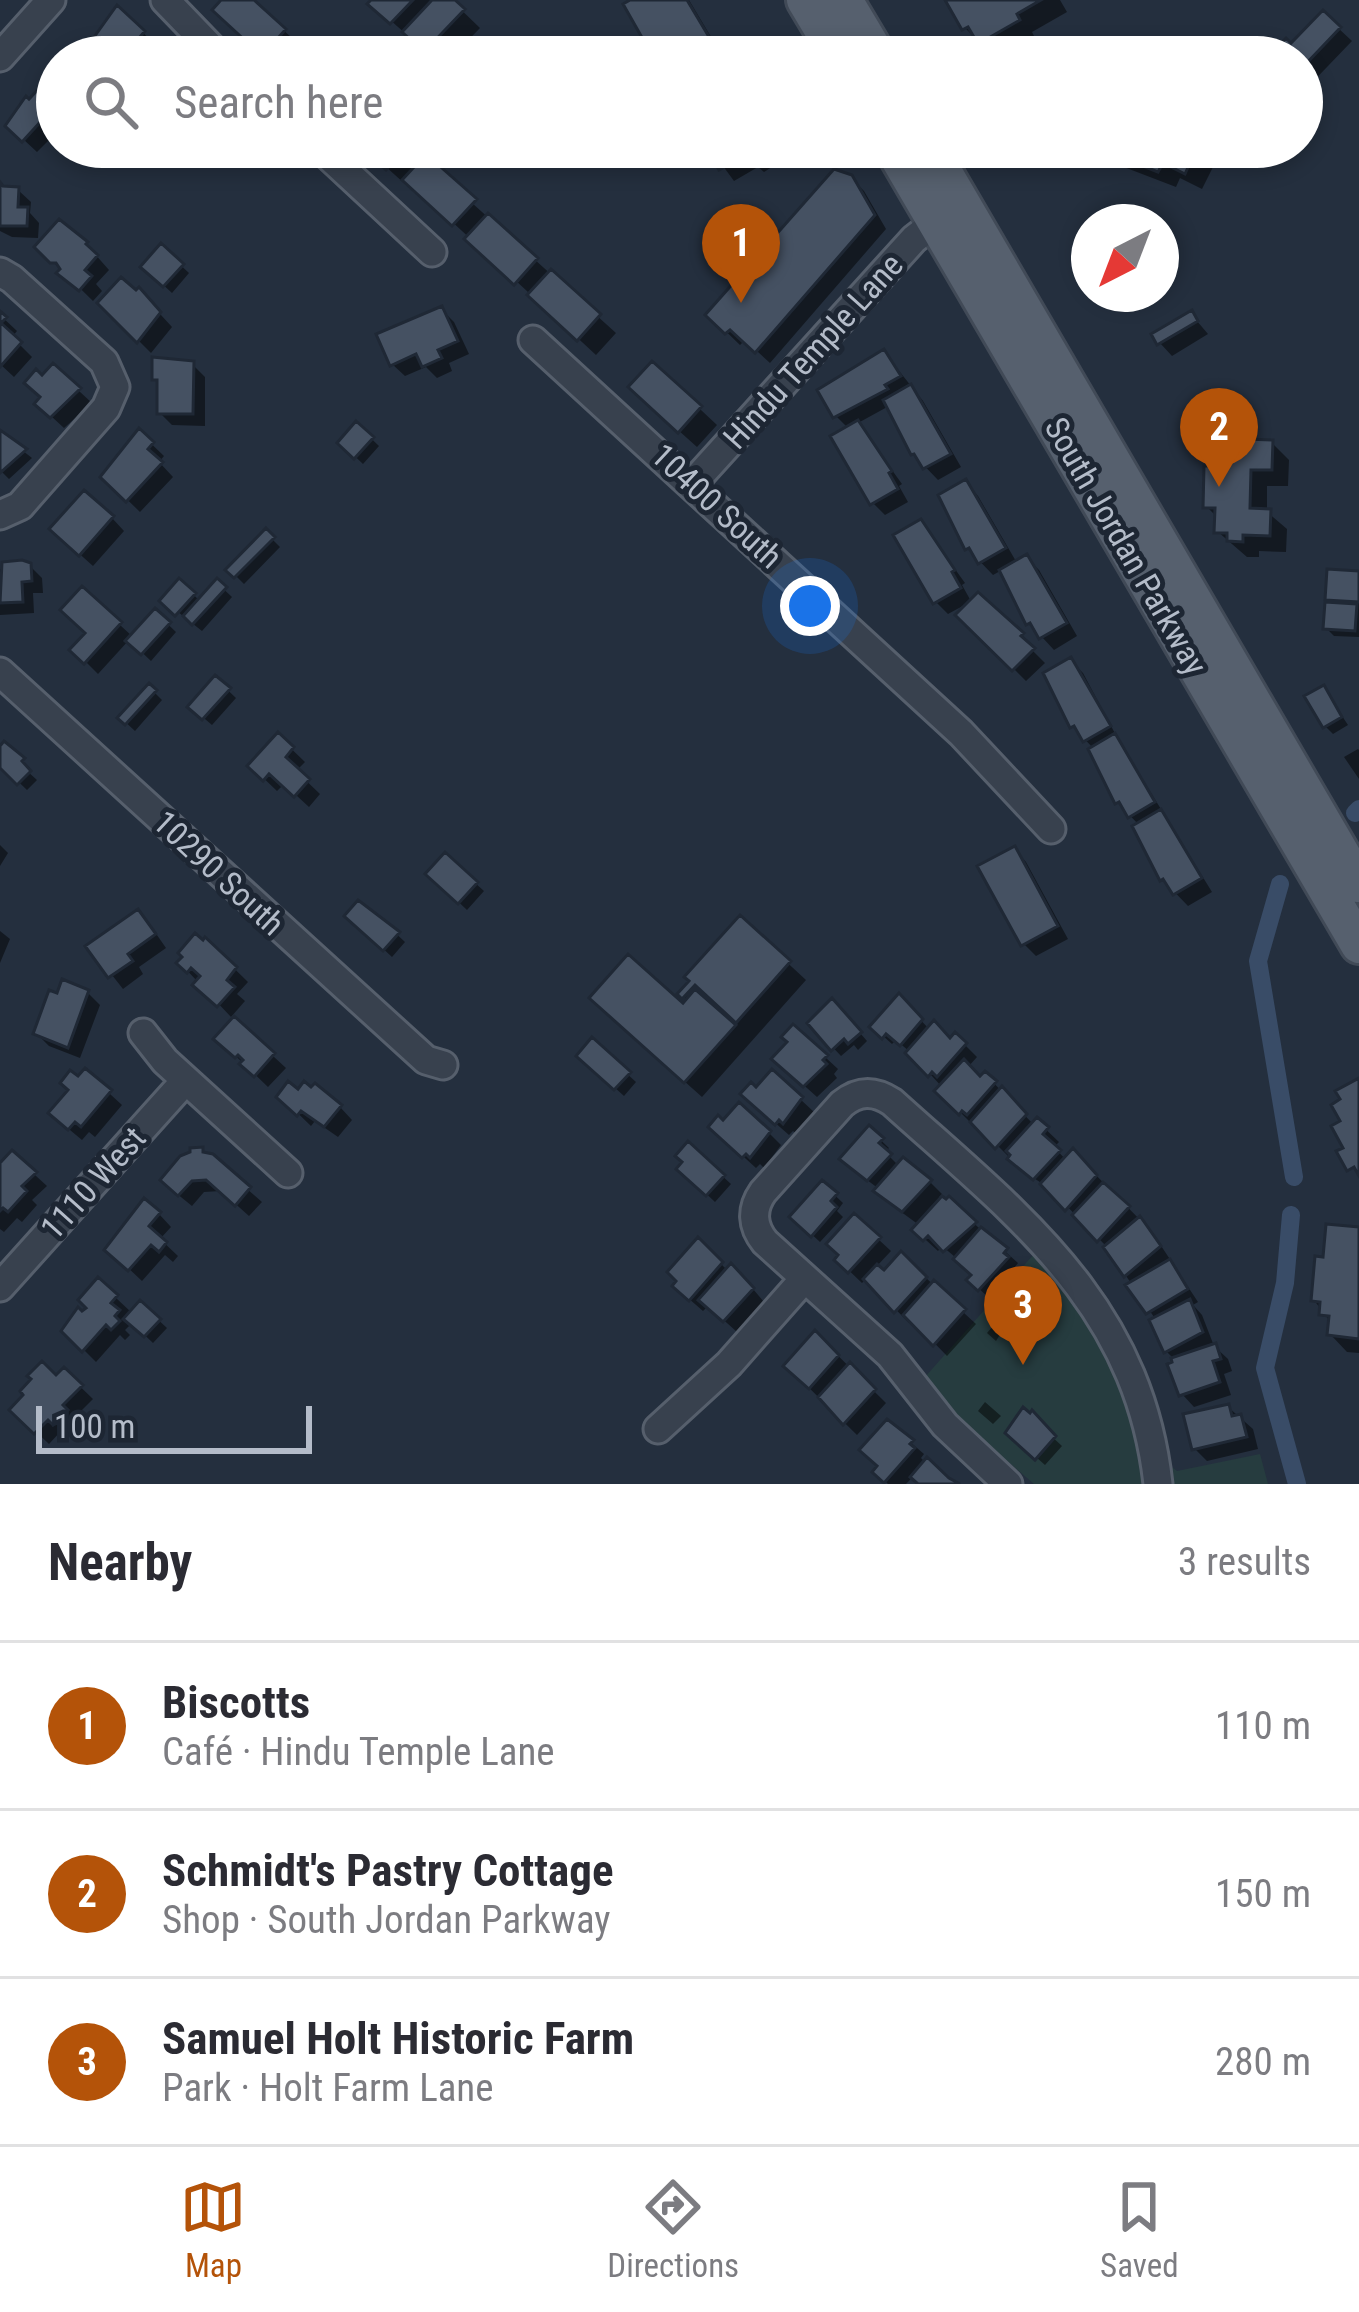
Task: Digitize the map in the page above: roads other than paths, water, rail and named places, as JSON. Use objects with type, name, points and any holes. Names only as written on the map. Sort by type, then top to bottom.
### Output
[{"type":"main road","points":[[805,0],[843,31]]},
{"type":"main road","name":"South Jordan Parkway","points":[[904,168],[1359,945]]},
{"type":"main road","name":"South Jordan Parkway","points":[[941,168],[1359,884]]},
{"type":"street","points":[[0,56],[51,0]]},
{"type":"street","points":[[165,0],[200,36]]},
{"type":"street","points":[[342,168],[432,252]]},
{"type":"street","name":"Hindu Temple Lane","points":[[693,483],[914,238],[936,222]]},
{"type":"street","points":[[0,272],[104,362],[114,379],[114,394],[106,409],[20,506],[0,515]]},
{"type":"street","name":"10400 South","points":[[533,340],[977,748],[1051,829]]},
{"type":"street","name":"10290 South","points":[[0,672],[426,1060],[443,1065]]},
{"type":"street","points":[[143,1033],[186,1080],[288,1173]]},
{"type":"street","name":"1110 West","points":[[0,1287],[186,1080]]},
{"type":"street","points":[[1008,1484],[945,1425],[890,1354],[759,1235],[754,1217],[763,1192],[842,1105],[866,1093],[884,1097],[1031,1228],[1079,1283],[1110,1332],[1137,1391],[1154,1449],[1158,1484]]},
{"type":"street","points":[[658,1429],[729,1364],[806,1278]]},
{"type":"waterway","points":[[1355,813],[1359,809]]},
{"type":"waterway","points":[[1280,884],[1258,961],[1294,1177]]},
{"type":"waterway","points":[[1291,1215],[1285,1283],[1265,1368],[1297,1484]]},
{"type":"place","name":"Biscotts","points":[[741,303]]},
{"type":"place","name":"Schmidt's Pastry Cottage","points":[[1219,487]]},
{"type":"place","name":"Samuel Holt Historic Farm","points":[[1023,1365]]}]
